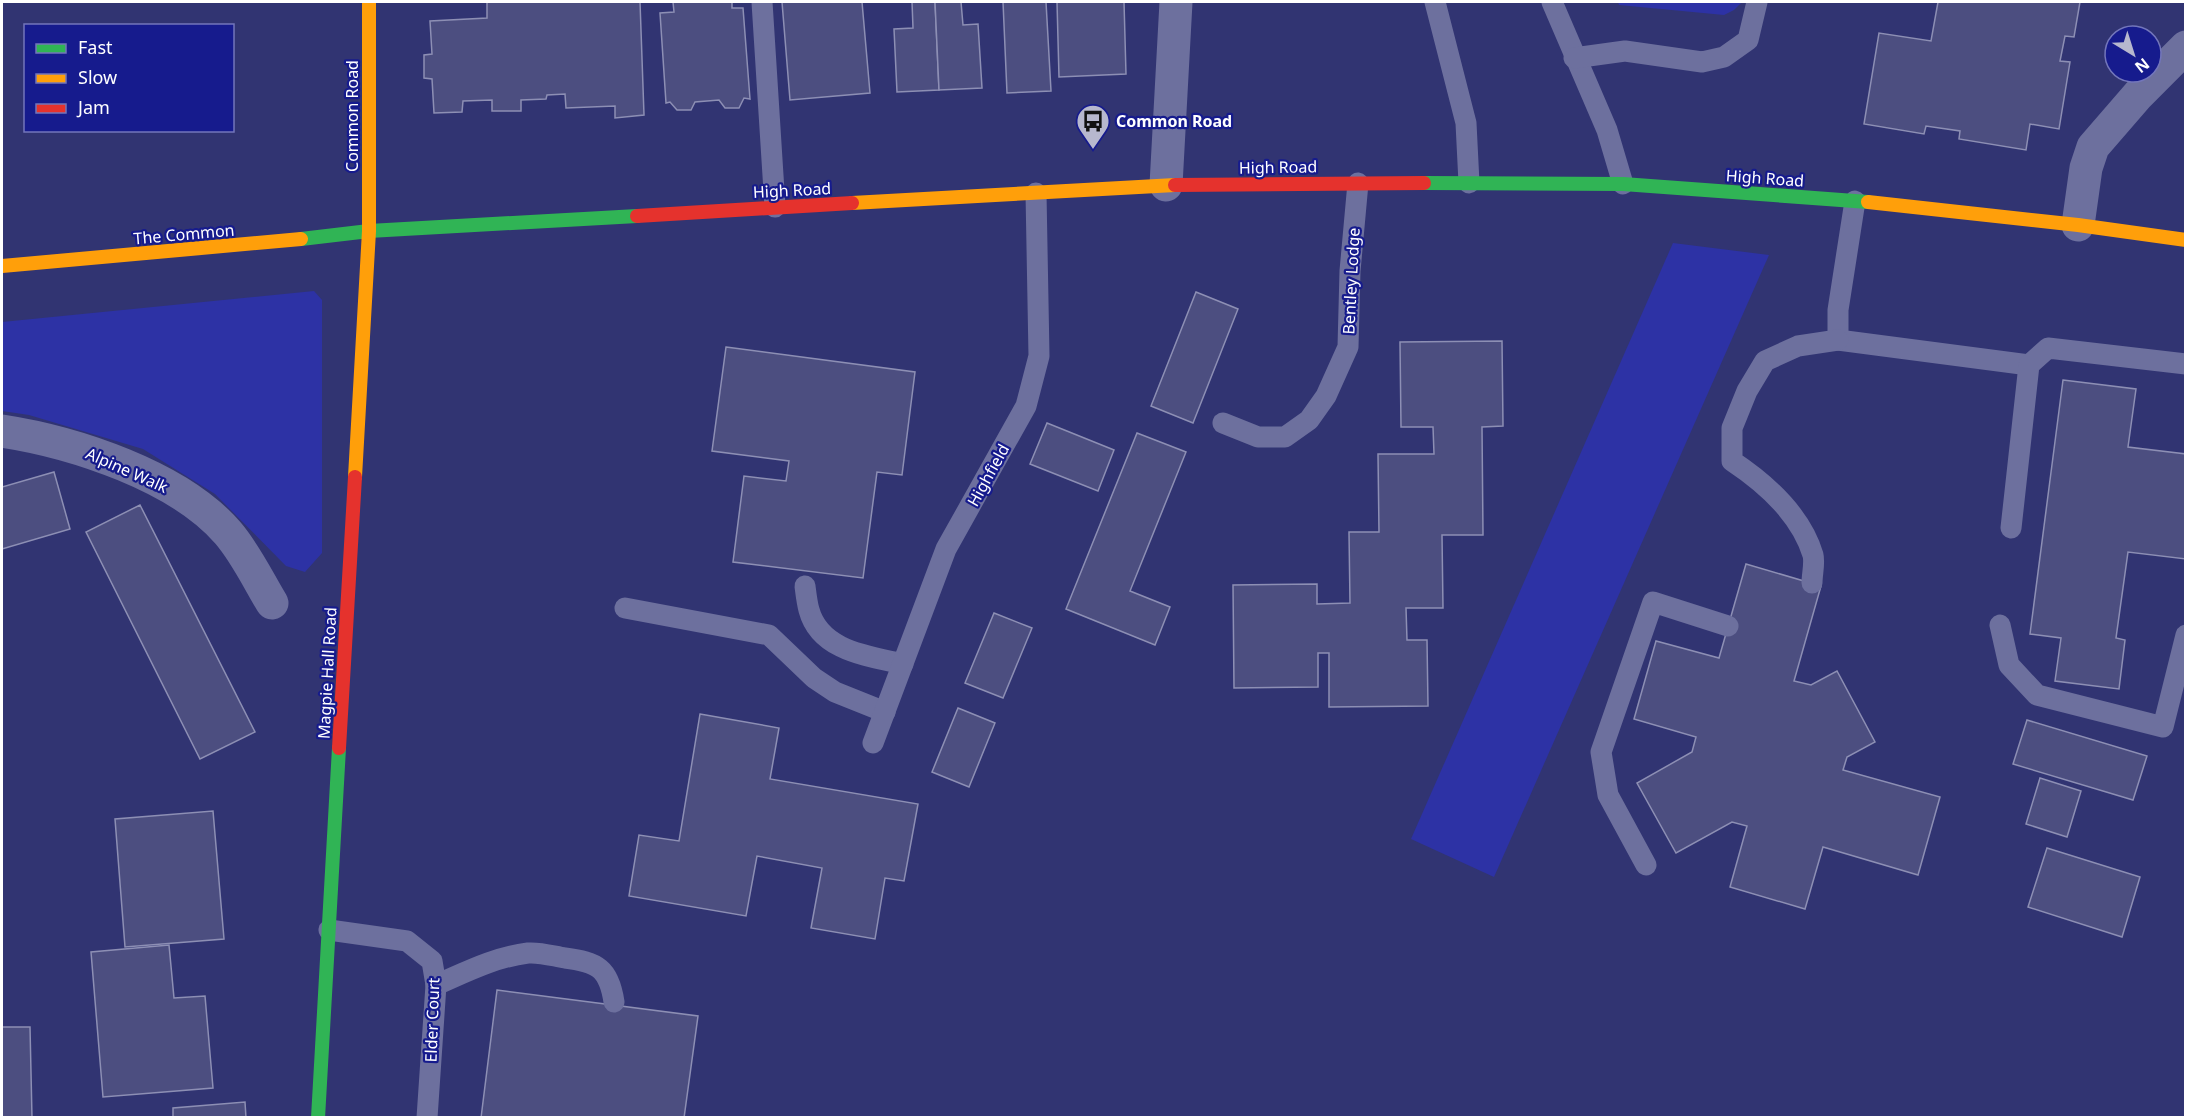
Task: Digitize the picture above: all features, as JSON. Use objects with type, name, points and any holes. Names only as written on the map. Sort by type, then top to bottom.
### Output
[{"type":"main road","name":"Common Road","points":[[369,2],[369,231]]},
{"type":"main road","name":"High Road","points":[[369,231],[1166,185],[1469,183],[1623,184],[1855,201],[2078,225],[2186,240]]},
{"type":"main road","name":"The Common","points":[[2,266],[267,243],[369,231]]},
{"type":"main road","name":"Magpie Hall Road","points":[[318,1118],[369,231]]},
{"type":"street","points":[[1166,185],[1176,2]]},
{"type":"street","points":[[2078,225],[2086,168],[2093,147],[2138,95],[2186,47]]},
{"type":"street","name":"Alpine Walk","points":[[2,431],[90,452],[170,488],[197,505],[228,533],[272,603]]},
{"type":"lane","points":[[762,2],[776,207]]},
{"type":"lane","points":[[1435,2],[1466,123],[1469,183]]},
{"type":"lane","points":[[1552,2],[1574,58],[1607,130],[1623,184]]},
{"type":"lane","points":[[1574,58],[1625,51],[1702,62],[1724,57],[1748,40],[1757,2]]},
{"type":"lane","name":"Bentley Lodge","points":[[1223,423],[1258,437],[1285,436],[1310,420],[1326,396],[1348,347],[1350,271],[1358,183]]},
{"type":"lane","name":"Highfield","points":[[873,743],[946,549],[1026,406],[1039,356],[1036,193]]},
{"type":"lane","points":[[1838,340],[1838,310],[1855,201]]},
{"type":"lane","points":[[1812,583],[1814,557],[1803,532],[1783,504],[1757,477],[1732,460],[1732,428],[1747,391],[1765,361],[1798,346],[1838,340],[2029,365]]},
{"type":"lane","points":[[2011,528],[2029,365],[2048,348],[2186,364]]},
{"type":"lane","points":[[805,586],[809,611],[818,629],[834,644],[854,654],[903,664]]},
{"type":"lane","points":[[1646,865],[1608,795],[1601,752],[1653,602],[1728,626]]},
{"type":"lane","points":[[625,608],[769,635],[814,678],[835,692],[885,711]]},
{"type":"lane","points":[[2000,625],[2009,665],[2037,695],[2163,727],[2186,635]]},
{"type":"lane","name":"Elder Court","points":[[329,930],[407,941],[432,961],[436,985],[428,1118]]},
{"type":"lane","points":[[436,985],[490,961],[530,953],[589,961],[603,970],[612,988],[614,1002]]},
{"type":"shaded area","points":[[1618,2],[1742,2],[1734,10],[1724,15],[1619,5]]},
{"type":"shaded area","points":[[1673,243],[1769,255],[1494,877],[1411,839]]},
{"type":"shaded area","points":[[314,291],[322,300],[322,553],[305,572],[286,566],[215,494],[143,449],[29,415],[2,411],[2,322]]},
{"type":"building","points":[[487,2],[640,2],[644,115],[615,118],[615,106],[566,108],[565,94],[547,95],[546,99],[521,100],[521,111],[492,111],[492,100],[463,101],[462,112],[434,113],[432,79],[424,78],[424,55],[432,54],[430,21],[487,18]]},
{"type":"building","points":[[673,2],[732,2],[732,8],[743,8],[750,99],[744,98],[739,108],[725,108],[719,100],[695,102],[691,110],[677,110],[670,102],[666,103],[660,13],[674,12]]},
{"type":"building","points":[[782,2],[862,2],[870,93],[790,100]]},
{"type":"building","points":[[912,2],[935,2],[939,90],[897,92],[894,29],[913,28]]},
{"type":"building","points":[[935,2],[961,2],[963,25],[978,24],[982,88],[939,90]]},
{"type":"building","points":[[1003,2],[1046,2],[1051,91],[1007,93]]},
{"type":"building","points":[[1057,2],[1124,2],[1126,74],[1059,77]]},
{"type":"building","points":[[1938,2],[2080,2],[2074,37],[2065,36],[2060,61],[2070,62],[2059,129],[2030,124],[2026,150],[1959,139],[1960,131],[1926,126],[1924,134],[1864,124],[1879,33],[1931,41]]},
{"type":"building","points":[[1196,292],[1238,309],[1193,423],[1151,406]]},
{"type":"building","points":[[1502,341],[1503,426],[1482,427],[1483,535],[1442,535],[1443,608],[1406,608],[1407,640],[1427,640],[1428,706],[1329,707],[1329,653],[1318,653],[1318,687],[1234,688],[1233,585],[1317,584],[1317,604],[1350,603],[1349,532],[1379,532],[1378,454],[1434,454],[1433,427],[1401,427],[1400,342]]},
{"type":"building","points":[[726,347],[915,372],[902,475],[877,472],[863,578],[733,562],[744,476],[786,481],[789,461],[712,451]]},
{"type":"building","points":[[2063,380],[2136,389],[2128,447],[2186,454],[2186,559],[2128,552],[2116,638],[2125,640],[2119,689],[2055,681],[2061,638],[2030,634]]},
{"type":"building","points":[[1047,423],[1114,450],[1098,491],[1030,464]]},
{"type":"building","points":[[1137,433],[1186,452],[1130,591],[1170,607],[1155,645],[1066,609]]},
{"type":"building","points":[[54,472],[70,529],[2,549],[2,487]]},
{"type":"building","points":[[140,505],[255,732],[200,759],[86,532]]},
{"type":"building","points":[[1746,564],[1821,586],[1794,681],[1811,685],[1837,671],[1875,742],[1847,757],[1843,770],[1940,797],[1918,875],[1823,847],[1805,909],[1730,887],[1747,826],[1732,822],[1676,853],[1637,783],[1692,752],[1696,737],[1634,719],[1656,641],[1719,658]]},
{"type":"building","points":[[994,613],[1032,628],[1003,698],[965,683]]},
{"type":"building","points":[[958,708],[995,723],[969,787],[932,772]]},
{"type":"building","points":[[700,714],[779,728],[770,779],[918,804],[904,881],[885,878],[875,939],[811,928],[822,868],[757,856],[746,916],[629,896],[639,835],[679,841]]},
{"type":"building","points":[[2027,720],[2147,756],[2133,800],[2013,764]]},
{"type":"building","points":[[2040,778],[2081,791],[2067,837],[2026,824]]},
{"type":"building","points":[[213,811],[224,939],[125,947],[115,819]]},
{"type":"building","points":[[2047,848],[2140,877],[2122,937],[2028,907]]},
{"type":"building","points":[[169,945],[174,998],[205,996],[213,1088],[103,1097],[91,952]]},
{"type":"building","points":[[497,990],[698,1016],[684,1118],[481,1118]]},
{"type":"building","points":[[2,1027],[30,1027],[32,1118],[2,1118]]},
{"type":"building","points":[[245,1102],[246,1118],[173,1118],[173,1108]]},
{"type":"traffic: fast","points":[[1424,183],[1623,184],[1868,202]]},
{"type":"traffic: fast","points":[[301,239],[369,231],[637,216]]},
{"type":"traffic: fast","points":[[318,1118],[339,748]]},
{"type":"traffic: slow","points":[[355,477],[369,231],[369,2]]},
{"type":"traffic: slow","points":[[852,203],[1175,185]]},
{"type":"traffic: slow","points":[[1868,202],[2078,225],[2186,240]]},
{"type":"traffic: slow","points":[[2,266],[301,239]]},
{"type":"traffic: jam","points":[[1175,185],[1424,183]]},
{"type":"traffic: jam","points":[[637,216],[852,203]]},
{"type":"traffic: jam","points":[[339,748],[355,477]]},
{"type":"place","name":"Common Road","points":[[1093,150]]}]
